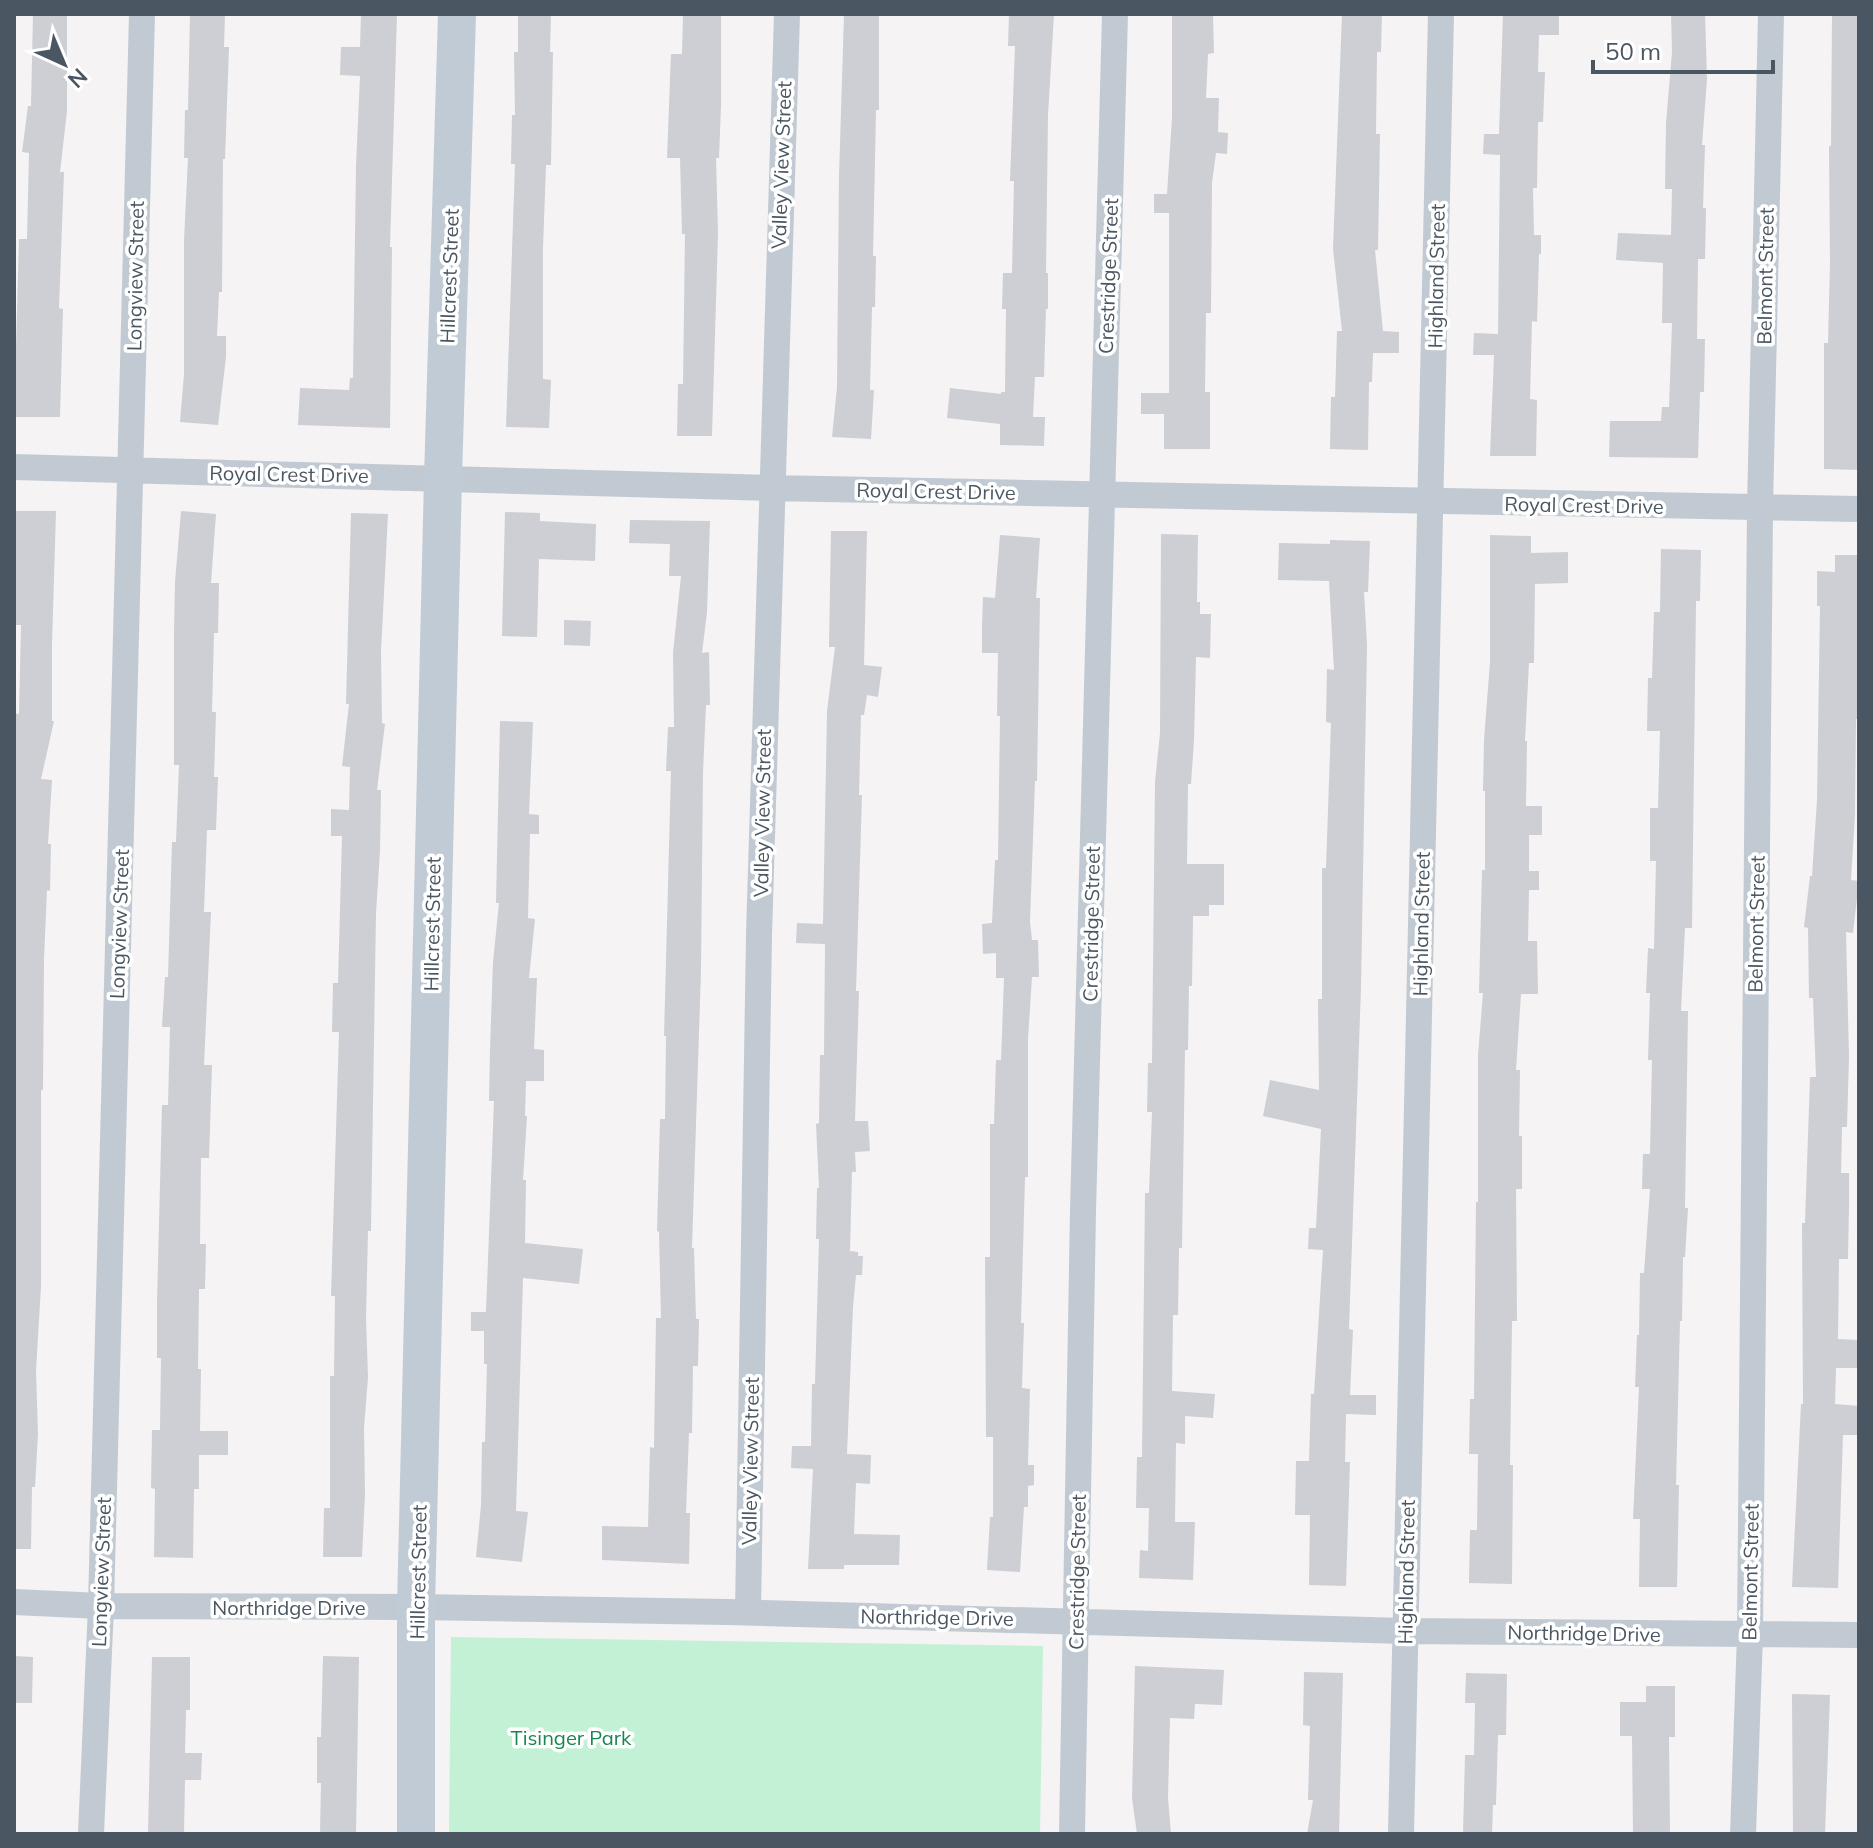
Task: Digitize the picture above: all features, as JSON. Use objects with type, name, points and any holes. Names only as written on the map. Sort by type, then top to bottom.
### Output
[{"type":"street","name":"Longview Street","points":[[91,1834],[101,1606],[142,14]]},
{"type":"street","name":"Hillcrest Street","points":[[416,1834],[416,1607],[457,14]]},
{"type":"street","name":"Valley View Street","points":[[748,1612],[759,935],[787,14]]},
{"type":"street","name":"Crestridge Street","points":[[1072,1834],[1115,14]]},
{"type":"street","name":"Highland Street","points":[[1401,1834],[1441,14]]},
{"type":"street","name":"Belmont Street","points":[[1743,1834],[1750,1635],[1760,508],[1771,14]]},
{"type":"street","name":"Royal Crest Drive","points":[[14,467],[771,488],[1859,509]]},
{"type":"street","name":"Northridge Drive","points":[[14,1602],[101,1606],[748,1612],[1405,1631],[1859,1635]]},
{"type":"green space","name":"Tisinger Park","points":[[451,1637],[1043,1646],[1040,1834],[449,1834]]},
{"type":"building","points":[[33,14],[67,14],[67,111],[60,172],[64,172],[59,308],[63,309],[60,417],[14,417],[19,239],[27,239],[29,153],[22,152],[28,106],[31,106]]},
{"type":"building","points":[[190,14],[225,14],[224,47],[229,47],[223,159],[222,292],[219,292],[217,336],[226,336],[226,357],[218,425],[180,422],[184,374],[184,240],[188,158],[184,158]]},
{"type":"building","points":[[361,14],[397,14],[390,247],[390,428],[298,425],[300,388],[349,390],[350,378],[353,378],[360,76],[340,75],[341,47],[360,47]]},
{"type":"building","points":[[518,14],[551,14],[551,165],[546,165],[543,248],[543,379],[551,380],[549,428],[506,427],[515,164],[511,164],[512,115],[515,115],[514,52],[518,52]]},
{"type":"building","points":[[683,14],[721,14],[712,436],[677,436],[678,384],[683,384],[685,234],[682,234],[680,158],[667,158],[671,54],[682,54]]},
{"type":"building","points":[[844,14],[879,14],[871,439],[832,437],[837,387]]},
{"type":"building","points":[[1009,14],[1054,14],[1048,115],[1048,309],[1044,377],[1035,377],[1033,417],[1045,417],[1044,446],[1000,445],[1000,424],[947,418],[950,388],[1005,392],[1003,273],[1012,273],[1014,181],[1010,181],[1015,46],[1008,46]]},
{"type":"building","points":[[1172,14],[1213,14],[1214,53],[1208,54],[1206,98],[1219,98],[1218,132],[1228,133],[1227,154],[1216,153],[1212,183],[1211,313],[1206,313],[1205,392],[1210,392],[1210,449],[1164,449],[1164,414],[1141,414],[1141,393],[1169,393],[1169,213],[1154,213],[1154,194],[1167,194],[1172,118]]},
{"type":"building","points":[[1342,14],[1382,14],[1381,52],[1377,52],[1376,134],[1380,134],[1378,250],[1375,250],[1383,331],[1399,332],[1399,353],[1373,353],[1372,382],[1369,382],[1368,450],[1330,449],[1337,331],[1342,331],[1333,249]]},
{"type":"building","points":[[1503,14],[1559,14],[1559,35],[1539,35],[1538,72],[1545,72],[1543,122],[1538,122],[1537,188],[1533,188],[1534,235],[1541,235],[1541,254],[1537,322],[1532,321],[1530,399],[1537,400],[1536,456],[1490,456],[1494,355],[1473,355],[1474,333],[1498,334],[1500,155],[1483,154],[1484,134],[1499,134]]},
{"type":"building","points":[[1671,14],[1705,14],[1707,79],[1702,145],[1705,145],[1705,259],[1698,259],[1697,339],[1705,339],[1698,458],[1609,457],[1610,421],[1661,421],[1662,407],[1669,407],[1672,323],[1662,323],[1663,263],[1616,260],[1618,233],[1671,235],[1672,189],[1665,189]]},
{"type":"building","points":[[1832,14],[1859,14],[1859,470],[1824,469]]},
{"type":"building","points":[[14,511],[56,511],[52,644],[54,721],[41,779],[52,780],[41,1090],[41,1286],[36,1371],[38,1434],[35,1487],[32,1487],[31,1549],[14,1549],[14,713],[19,714],[21,625],[14,625]]},
{"type":"building","points":[[181,511],[216,514],[211,583],[219,583],[212,712],[216,712],[216,830],[207,830],[204,912],[211,912],[204,1065],[212,1065],[209,1158],[201,1158],[200,1244],[206,1244],[205,1289],[199,1289],[198,1369],[201,1369],[200,1431],[228,1431],[228,1455],[199,1455],[199,1489],[194,1489],[193,1558],[154,1557],[155,1489],[151,1488],[152,1430],[160,1430],[161,1358],[157,1358],[157,1303],[162,1105],[168,1105],[170,1027],[162,1027],[165,977],[168,977],[172,842],[176,842],[179,765],[174,765],[174,633]]},
{"type":"building","points":[[505,512],[540,513],[540,521],[596,524],[595,561],[539,559],[537,637],[502,636]]},
{"type":"building","points":[[351,513],[388,514],[381,652],[382,723],[385,724],[377,790],[381,790],[380,851],[376,913],[371,1231],[368,1231],[365,1493],[362,1557],[323,1557],[324,1508],[330,1508],[330,1376],[334,1376],[335,1296],[331,1296],[339,1032],[332,1032],[333,983],[338,983],[342,836],[331,836],[331,809],[349,810],[350,767],[342,766],[349,704],[346,704]]},
{"type":"building","points":[[630,520],[710,521],[707,612],[702,653],[709,652],[710,705],[706,705],[703,772],[701,970],[692,1248],[696,1319],[699,1319],[698,1366],[693,1366],[692,1433],[689,1433],[686,1513],[690,1513],[689,1564],[602,1560],[602,1526],[648,1527],[650,1447],[654,1448],[656,1318],[661,1318],[657,1231],[660,1119],[665,1119],[664,1036],[671,771],[666,771],[668,727],[674,727],[673,653],[681,576],[669,576],[670,544],[629,543]]},
{"type":"building","points":[[831,531],[867,531],[864,665],[882,667],[878,697],[867,695],[864,715],[861,715],[855,1121],[868,1121],[870,1151],[855,1152],[856,1172],[852,1172],[850,1251],[863,1256],[862,1275],[856,1275],[853,1307],[847,1454],[871,1455],[870,1484],[856,1483],[854,1534],[900,1535],[899,1565],[844,1565],[844,1569],[808,1569],[813,1469],[791,1468],[792,1446],[811,1446],[819,1239],[816,1239],[819,1188],[816,1124],[819,1123],[820,1055],[824,1055],[825,944],[796,943],[797,923],[823,924],[827,711],[835,647],[829,647]]},
{"type":"building","points":[[1161,534],[1198,535],[1197,602],[1200,602],[1200,614],[1211,614],[1210,658],[1196,657],[1194,740],[1191,784],[1188,784],[1187,864],[1224,864],[1224,905],[1209,905],[1209,916],[1193,916],[1192,986],[1189,986],[1188,1050],[1185,1050],[1182,1248],[1179,1248],[1178,1315],[1173,1315],[1172,1391],[1215,1394],[1213,1418],[1185,1416],[1185,1444],[1176,1443],[1175,1522],[1195,1522],[1193,1580],[1139,1578],[1140,1550],[1148,1551],[1149,1508],[1136,1508],[1137,1457],[1142,1457],[1145,1193],[1149,1193],[1152,1112],[1147,1112],[1148,1063],[1152,1063],[1155,782],[1160,733]]},
{"type":"building","points":[[1000,535],[1040,538],[1036,598],[1040,598],[1037,781],[1030,922],[1032,940],[1038,940],[1039,977],[1032,977],[1028,1039],[1028,1177],[1025,1177],[1021,1323],[1024,1323],[1022,1388],[1030,1389],[1028,1465],[1034,1465],[1034,1485],[1028,1486],[1028,1507],[1024,1507],[1020,1572],[987,1570],[990,1517],[993,1517],[993,1437],[986,1437],[985,1257],[990,1257],[990,1124],[994,1124],[996,1060],[1001,1060],[1004,978],[996,978],[996,953],[983,954],[982,924],[992,923],[995,860],[998,860],[1000,716],[997,716],[998,653],[982,653],[982,626],[983,597],[995,598]]},
{"type":"building","points":[[1490,535],[1531,536],[1531,553],[1568,552],[1568,583],[1535,584],[1534,663],[1529,663],[1526,806],[1542,806],[1542,835],[1529,835],[1529,871],[1539,871],[1539,890],[1529,890],[1528,941],[1537,941],[1538,994],[1521,994],[1516,1070],[1520,1070],[1522,1189],[1516,1189],[1517,1321],[1512,1321],[1512,1584],[1469,1583],[1470,1530],[1477,1530],[1478,1454],[1469,1454],[1470,1399],[1474,1399],[1478,1055],[1483,993],[1479,993],[1482,870],[1485,870],[1484,740],[1490,662]]},
{"type":"building","points":[[1330,540],[1370,541],[1368,592],[1364,592],[1367,645],[1361,987],[1349,1329],[1353,1330],[1350,1395],[1376,1395],[1376,1415],[1346,1414],[1345,1462],[1350,1462],[1346,1586],[1309,1585],[1310,1515],[1295,1515],[1296,1461],[1309,1461],[1311,1394],[1314,1394],[1323,1250],[1308,1249],[1309,1228],[1316,1228],[1321,1129],[1263,1116],[1270,1080],[1319,1090],[1322,868],[1326,868],[1331,723],[1326,722],[1327,669],[1334,670],[1329,581],[1278,580],[1279,543],[1330,544]]},
{"type":"building","points":[[1661,549],[1701,550],[1700,601],[1696,601],[1692,928],[1685,928],[1681,1011],[1688,1011],[1685,1208],[1688,1208],[1680,1321],[1677,1587],[1639,1587],[1640,1519],[1633,1519],[1639,1387],[1635,1387],[1640,1273],[1644,1273],[1650,1189],[1642,1189],[1643,1154],[1650,1154],[1652,1060],[1648,1060],[1650,993],[1646,993],[1648,948],[1654,949],[1656,861],[1650,861],[1650,808],[1658,808],[1660,731],[1647,731],[1648,678],[1652,678],[1654,612],[1660,612]]},
{"type":"building","points":[[1835,555],[1859,555],[1859,719],[1856,719],[1851,880],[1859,881],[1853,933],[1846,932],[1849,1057],[1847,1127],[1842,1127],[1841,1173],[1849,1173],[1848,1259],[1839,1259],[1838,1339],[1859,1340],[1859,1368],[1836,1368],[1835,1404],[1859,1406],[1859,1435],[1843,1435],[1838,1588],[1792,1587],[1803,1404],[1802,1223],[1805,1223],[1810,1077],[1816,1077],[1813,998],[1809,998],[1808,928],[1804,927],[1812,876],[1817,800],[1820,606],[1817,606],[1817,571],[1835,572]]},
{"type":"building","points":[[564,620],[591,621],[590,646],[564,645]]},
{"type":"building","points":[[500,721],[533,722],[529,814],[539,815],[539,834],[530,834],[528,918],[535,919],[529,978],[537,978],[534,1049],[544,1050],[544,1081],[526,1081],[525,1243],[583,1249],[579,1284],[523,1278],[516,1511],[528,1512],[522,1562],[476,1557],[482,1442],[485,1442],[487,1364],[484,1364],[484,1331],[471,1331],[471,1312],[486,1312],[494,1101],[489,1101],[490,1049],[499,903],[496,903]]},
{"type":"building","points":[[14,1656],[33,1657],[32,1703],[14,1703]]},
{"type":"building","points":[[323,1656],[359,1657],[356,1834],[320,1834],[321,1783],[317,1783],[317,1737],[321,1737]]},
{"type":"building","points":[[152,1657],[190,1657],[190,1710],[186,1710],[185,1753],[202,1753],[201,1780],[185,1780],[184,1834],[148,1834]]},
{"type":"building","points":[[1135,1666],[1224,1670],[1222,1705],[1195,1704],[1194,1719],[1170,1718],[1168,1798],[1171,1834],[1137,1834],[1132,1798]]},
{"type":"building","points":[[1304,1672],[1343,1673],[1339,1834],[1307,1834],[1313,1800],[1308,1800],[1310,1726],[1303,1725]]},
{"type":"building","points":[[1466,1673],[1507,1674],[1506,1735],[1498,1735],[1492,1834],[1463,1834],[1465,1755],[1474,1755],[1475,1703],[1465,1703]]},
{"type":"building","points":[[1646,1686],[1675,1686],[1675,1737],[1669,1737],[1670,1834],[1633,1834],[1632,1736],[1620,1736],[1620,1702],[1646,1702]]},
{"type":"building","points":[[1792,1694],[1830,1695],[1825,1834],[1793,1834]]}]
